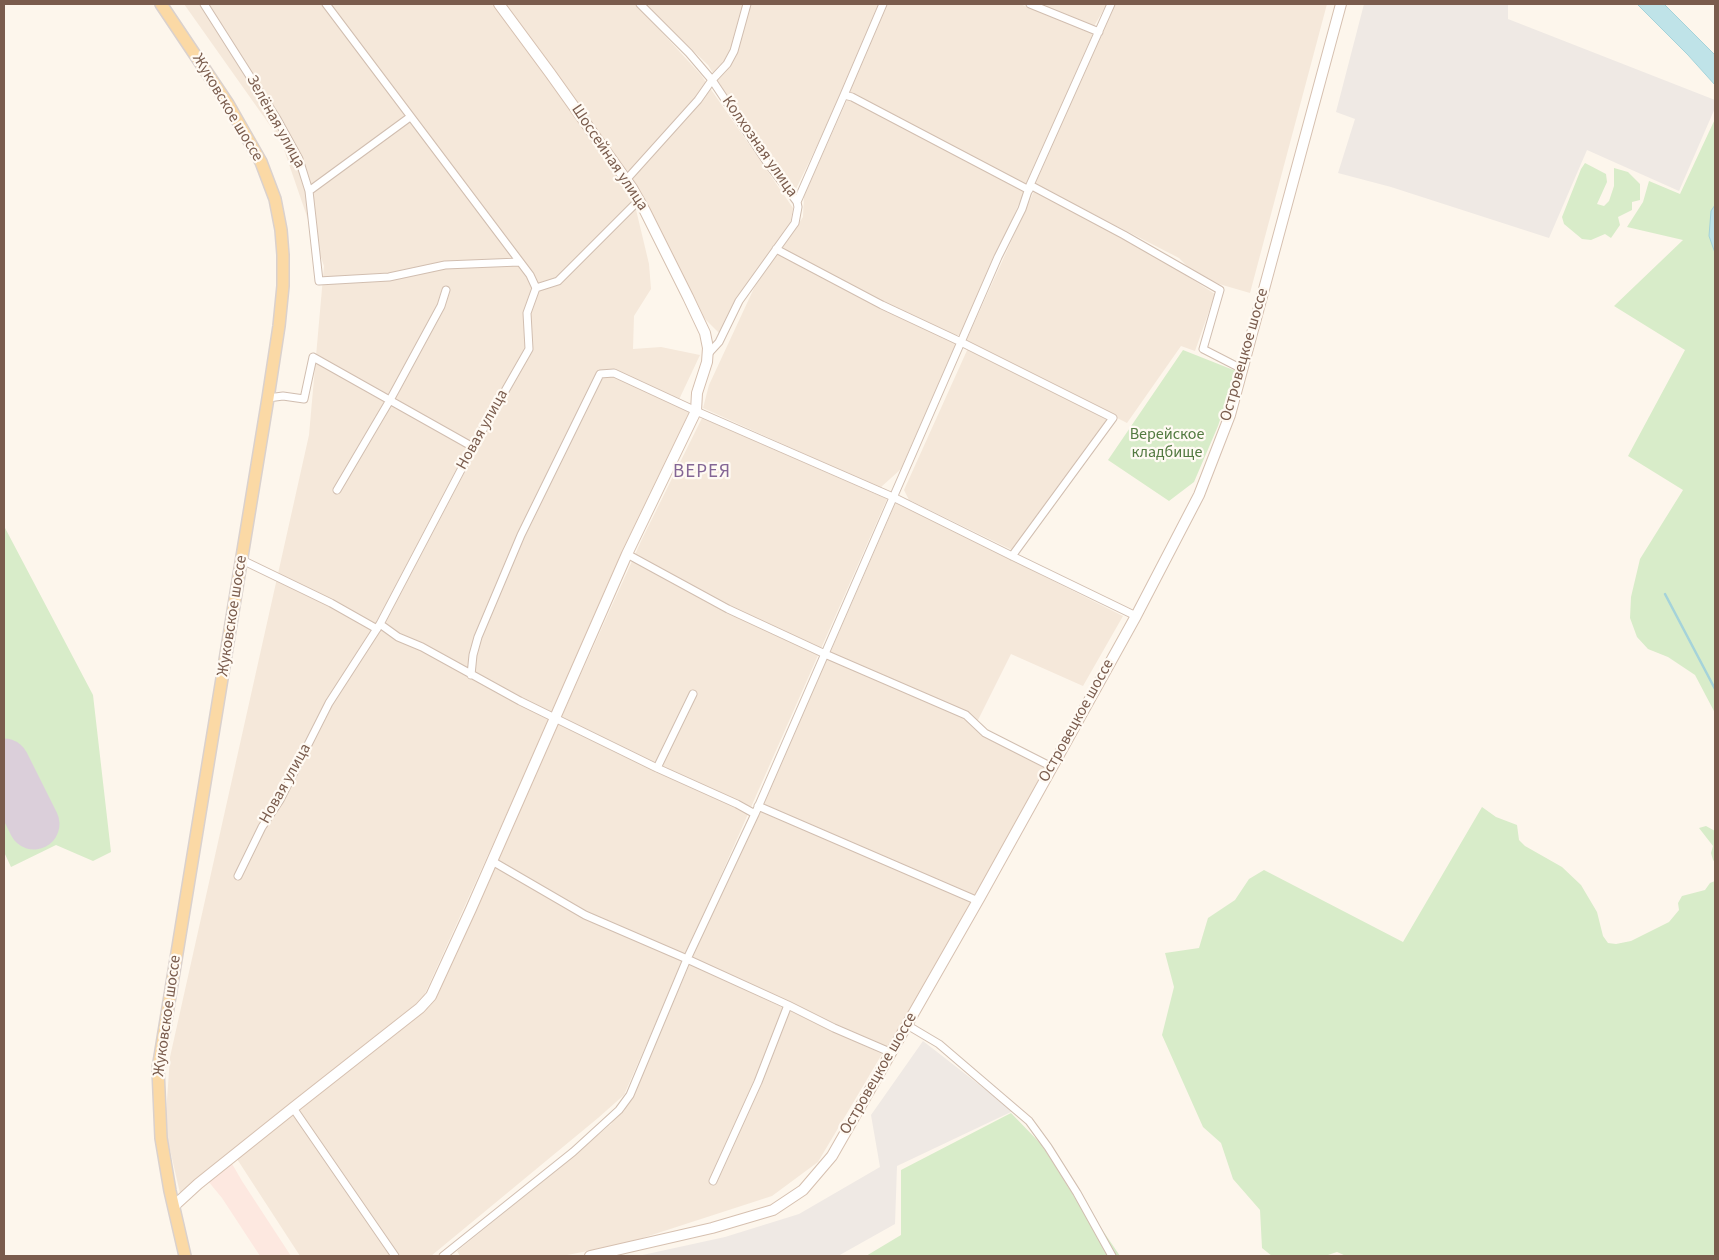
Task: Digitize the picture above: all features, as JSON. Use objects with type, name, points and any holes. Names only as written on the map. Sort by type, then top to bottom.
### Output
[{"type":"main road","name":"Жуковское шоссе","points":[[162,4],[242,127],[261,162],[275,199],[281,230],[284,271],[279,326],[268,398],[158,1069],[161,1138],[170,1191],[185,1256]]},
{"type":"main road","name":"Шоссейная улица","points":[[174,1206],[198,1184],[420,1008],[431,996],[627,554],[696,411],[697,393],[708,354],[707,341],[701,323],[639,200],[499,4]]},
{"type":"main road","name":"Островецкое шоссе","points":[[590,1256],[774,1210],[803,1190],[832,1156],[978,901],[1136,616],[1199,495],[1230,414],[1341,4]]},
{"type":"street","name":"Зелёная улица","points":[[204,4],[277,119],[299,159],[309,191],[319,280],[389,277],[445,265],[519,262]]},
{"type":"street","points":[[326,4],[530,275],[536,288],[558,282],[639,200]]},
{"type":"street","name":"Колхозная улица","points":[[640,4],[689,53],[712,80],[766,161],[797,202],[798,207],[795,223],[739,301],[719,342],[708,354]]},
{"type":"street","points":[[626,180],[698,100],[712,80],[727,64],[734,51],[746,4]]},
{"type":"street","points":[[797,202],[883,4]]},
{"type":"street","points":[[1030,4],[1099,32]]},
{"type":"street","points":[[443,1256],[573,1152],[619,1110],[630,1095],[687,959],[755,814],[998,257],[1022,209],[1111,4]]},
{"type":"street","points":[[844,95],[852,97],[1124,235],[1220,290],[1203,349],[1242,369]]},
{"type":"street","points":[[309,191],[410,117]]},
{"type":"street","points":[[776,249],[882,305],[1113,418],[1012,556]]},
{"type":"street","name":"Новая улица","points":[[238,876],[262,827],[280,800],[329,703],[379,626],[473,447],[529,349],[527,313],[536,288]]},
{"type":"street","points":[[337,490],[390,400],[441,306],[446,290]]},
{"type":"street","points":[[268,398],[283,396],[304,399],[313,357],[473,447]]},
{"type":"street","points":[[471,675],[473,655],[478,638],[521,535],[600,374],[614,373],[893,497],[1136,616]]},
{"type":"street","points":[[627,554],[728,609],[825,654],[966,715],[985,733],[1052,767]]},
{"type":"street","points":[[242,560],[422,647],[471,675],[657,768],[755,814]]},
{"type":"street","points":[[657,768],[693,694]]},
{"type":"street","points":[[758,806],[978,901]]},
{"type":"street","points":[[492,861],[585,915],[687,959],[892,1053]]},
{"type":"street","points":[[714,1181],[758,1082],[788,1005]]},
{"type":"street","points":[[907,1025],[939,1044],[1030,1120],[1077,1193],[1112,1256]]},
{"type":"street","points":[[293,1108],[395,1256]]},
{"type":"shaded area","points":[[184,4],[493,4],[546,74],[633,197],[649,264],[651,289],[634,316],[633,349],[661,347],[700,355],[676,406],[689,412],[423,998],[180,1193],[165,1128],[170,1057],[309,435],[324,266],[281,141]]},
{"type":"shaded area","points":[[502,4],[636,4],[701,75],[793,208],[790,225],[720,334],[702,316],[633,182]]},
{"type":"shaded area","points":[[645,4],[1020,4],[1093,34],[1026,186],[844,90],[795,191],[767,160],[708,65]]},
{"type":"shaded area","points":[[1038,4],[1107,4],[1093,28]]},
{"type":"shaded area","points":[[1115,4],[1327,4],[1250,293],[1219,284],[1191,270],[1179,258],[1033,183]]},
{"type":"shaded area","points":[[1364,4],[1508,4],[1508,19],[1715,100],[1715,108],[1679,191],[1587,150],[1549,238],[1391,187],[1338,173],[1355,119],[1336,112]]},
{"type":"shaded area","points":[[847,100],[853,100],[1024,192],[962,335],[953,335],[866,294],[782,248],[803,217],[804,196]]},
{"type":"shaded area","points":[[1034,191],[1124,235],[1215,294],[1195,351],[1181,346],[1127,423],[966,341]]},
{"type":"shaded area","points":[[777,254],[956,344],[901,469],[880,488],[703,408],[709,385],[755,286]]},
{"type":"shaded area","points":[[969,346],[1107,420],[1012,550],[909,500],[904,490]]},
{"type":"shaded area","points":[[702,418],[887,499],[624,1095],[431,1256],[300,1256],[237,1159],[424,1011],[433,1001],[642,539]]},
{"type":"shaded area","points":[[896,502],[1123,616],[1083,686],[1011,654],[977,722],[830,653]]},
{"type":"shaded area","points":[[827,658],[961,716],[986,737],[1045,768],[977,898],[762,804]]},
{"type":"shaded area","points":[[760,811],[973,902],[890,1049],[691,958]]},
{"type":"shaded area","points":[[690,964],[882,1054],[818,1162],[772,1196],[624,1244],[562,1256],[460,1256],[457,1251],[553,1173],[624,1111]]},
{"type":"shaded area","points":[[923,1041],[1013,1111],[897,1166],[895,1224],[838,1256],[638,1256],[725,1237],[799,1214],[880,1167],[871,1115]]},
{"type":"shaded area","points":[[231,1162],[291,1256],[260,1256],[222,1198],[208,1181]]},
{"type":"green space","points":[[1715,119],[1715,205],[1711,212],[1715,253],[1715,713],[1695,675],[1668,657],[1648,649],[1637,637],[1630,618],[1631,597],[1640,559],[1683,490],[1628,456],[1685,350],[1614,306],[1683,240],[1627,227],[1643,202],[1649,181],[1680,194]]},
{"type":"green space","points":[[1585,163],[1606,174],[1607,182],[1597,204],[1604,206],[1609,201],[1614,186],[1614,168],[1628,172],[1640,184],[1640,200],[1632,202],[1632,210],[1618,217],[1620,225],[1611,238],[1605,234],[1591,240],[1582,239],[1564,224],[1562,217]]},
{"type":"green space","name":"Верейское кладбище","points":[[1183,350],[1236,371],[1218,426],[1194,482],[1169,501],[1108,460]]},
{"type":"green space","points":[[4,526],[93,695],[111,852],[93,861],[56,845],[11,867],[4,852]]},
{"type":"green space","points":[[1482,807],[1496,817],[1517,825],[1519,840],[1525,846],[1562,867],[1581,885],[1597,912],[1603,936],[1608,943],[1616,944],[1631,941],[1669,922],[1679,910],[1678,903],[1682,896],[1705,890],[1710,883],[1715,881],[1715,1256],[1346,1256],[1337,1252],[1325,1256],[1272,1256],[1262,1248],[1260,1210],[1233,1179],[1221,1143],[1203,1127],[1162,1035],[1174,987],[1165,953],[1199,948],[1208,918],[1235,900],[1249,879],[1264,870],[1403,942]]},
{"type":"green space","points":[[1706,826],[1715,831],[1715,862],[1711,853],[1713,846],[1699,828]]},
{"type":"green space","points":[[1011,1113],[1042,1145],[1077,1201],[1095,1219],[1120,1256],[866,1256],[901,1235],[901,1170]]},
{"type":"water","points":[[1637,4],[1664,4],[1715,55],[1715,85],[1688,55]]},
{"type":"water","points":[[1715,205],[1715,253],[1709,236],[1711,211]]},
{"type":"waterway","points":[[1665,594],[1715,689]]},
{"type":"runway","points":[[4,764],[34,824]]},
{"type":"district","name":"ВЕРЕЯ","points":[[702,473]]}]
